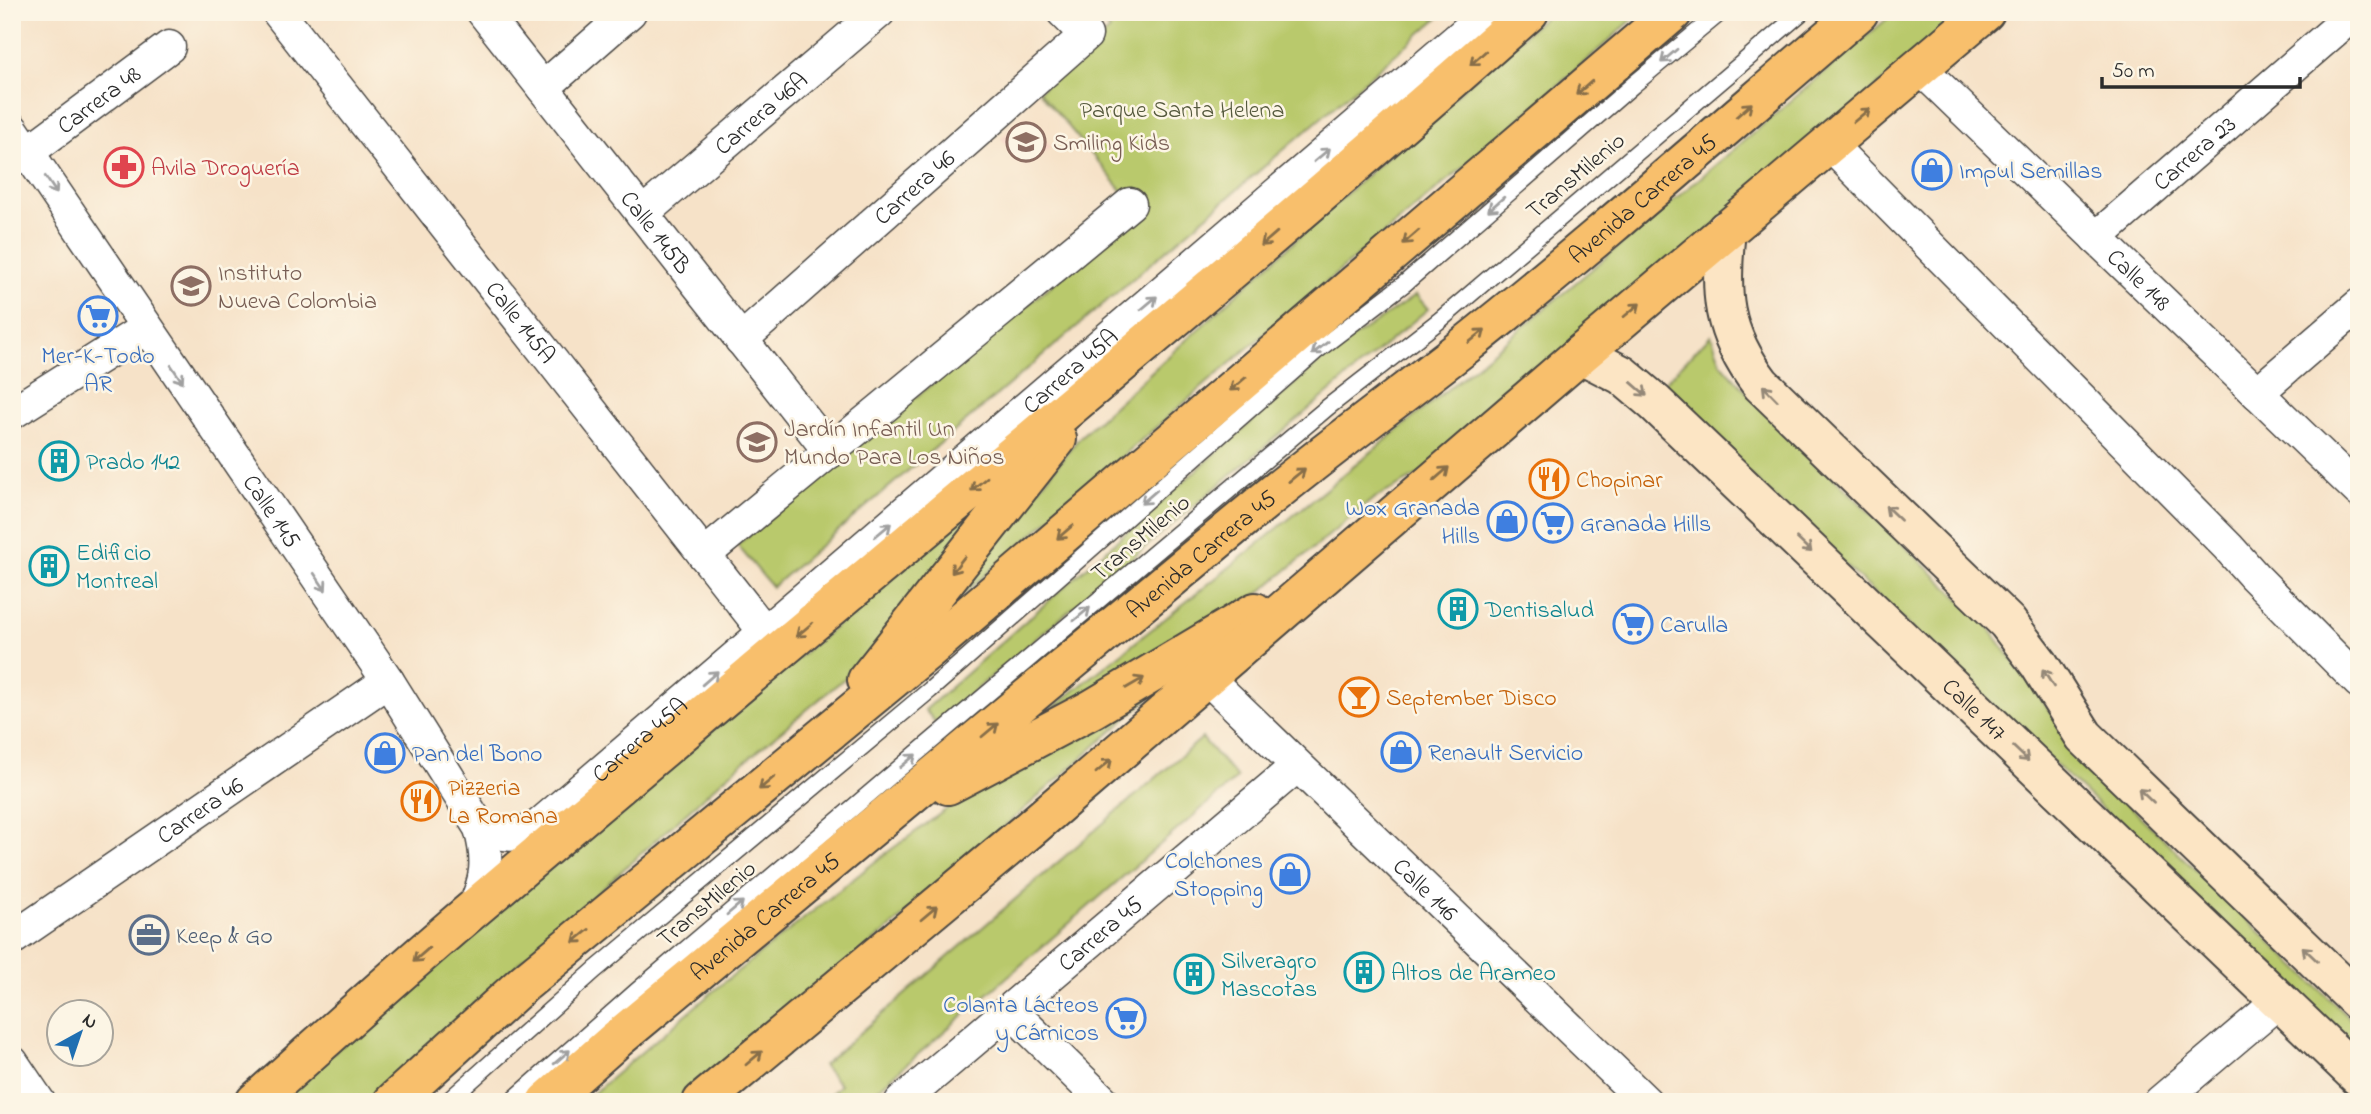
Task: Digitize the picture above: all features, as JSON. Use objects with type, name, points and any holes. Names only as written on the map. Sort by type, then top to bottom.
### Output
[{"type":"highway","points":[[255,1102],[472,909],[1106,377],[1379,145],[1529,12]]},
{"type":"highway","points":[[393,1102],[524,983],[928,650],[1673,12]]},
{"type":"highway","name":"Avenida Carrera 45","points":[[546,1102],[627,1030],[1320,456],[1461,348],[1562,266],[1858,12]]},
{"type":"highway","points":[[702,1102],[1031,828],[1580,354],[1985,12]]},
{"type":"highway","points":[[820,739],[1106,377]]},
{"type":"highway","points":[[881,820],[1092,709],[1352,551]]},
{"type":"main road","points":[[1726,230],[1721,276],[1727,317],[1745,363],[1761,384],[2007,622],[2039,664],[2084,736],[2359,1002]]},
{"type":"main road","name":"Calle 147","points":[[1580,354],[1622,375],[1648,397],[2359,1077]]},
{"type":"street","name":"Calle 145A","points":[[278,12],[764,631]]},
{"type":"street","name":"Calle 145B","points":[[483,12],[830,452]]},
{"type":"street","points":[[543,88],[630,12]]},
{"type":"street","name":"Carrera 46A","points":[[642,214],[879,12]]},
{"type":"street","name":"Carrera 46","points":[[741,340],[1086,35],[1063,12]]},
{"type":"street","name":"Carrera 45A","points":[[480,828],[507,836],[537,827],[1489,12]]},
{"type":"street","name":"Carrera 23","points":[[2096,238],[2356,12]]},
{"type":"street","name":"Carrera 48","points":[[20,141],[169,47]]},
{"type":"street","name":"Calle 148","points":[[1919,67],[2359,491]]},
{"type":"street","name":"Calle 145","points":[[20,141],[388,681],[480,828],[486,872],[483,889],[472,909]]},
{"type":"street","points":[[1828,143],[2359,682]]},
{"type":"street","points":[[704,555],[1130,204]]},
{"type":"street","points":[[2257,393],[2359,305]]},
{"type":"street","points":[[12,413],[146,328]]},
{"type":"street","name":"Calle 146","points":[[1207,678],[1646,1102]]},
{"type":"street","name":"Carrera 46","points":[[12,939],[388,681]]},
{"type":"street","name":"Carrera 45","points":[[901,1102],[1297,766]]},
{"type":"street","points":[[2160,1102],[2279,1001]]},
{"type":"street","points":[[1010,1010],[1104,1102]]},
{"type":"street","points":[[12,1062],[39,1102]]},
{"type":"lane","name":"TransMilenio","points":[[447,1102],[595,970],[930,690],[1315,352],[1404,284],[1721,12]]},
{"type":"lane","name":"TransMilenio","points":[[511,1102],[962,715],[1328,407],[1450,311],[1802,12]]},
{"type":"shaded area","name":"Smiling Kids","points":[[1026,117],[1051,147],[1026,167],[1001,138]]},
{"type":"green space","name":"Parque Santa Helena","points":[[1093,12],[1445,12],[772,587],[737,545],[1140,212],[1039,91],[1110,30]]},
{"type":"green space","points":[[1550,12],[1641,12],[1510,128],[1243,352],[939,615],[1080,437]]},
{"type":"green space","points":[[1895,12],[1964,12],[1429,470],[1373,499],[1259,593],[1161,657],[1048,711],[1263,540],[1475,366]]},
{"type":"green space","points":[[1416,295],[1428,309],[936,723],[925,710],[1326,356]]},
{"type":"green space","points":[[1711,335],[1721,363],[1757,404],[1986,624],[2096,774],[2359,1027],[2359,1053],[1659,388]]},
{"type":"green space","points":[[1016,473],[863,663],[727,776],[365,1102],[275,1102]]},
{"type":"green space","points":[[1157,691],[889,929],[680,1102],[583,1102],[723,983],[881,857],[996,773]]},
{"type":"green space","points":[[1202,738],[1237,778],[863,1102],[822,1102],[840,1085],[823,1065]]},
{"type":"place","name":"Smiling Kids","points":[[1026,142]]},
{"type":"place","name":"Avila Droguería","points":[[124,167]]},
{"type":"place","name":"Impul Semillas","points":[[1932,170]]},
{"type":"place","name":"Instituto Nueva Colombia","points":[[191,286]]},
{"type":"place","name":"Mer-K-Todo AR","points":[[98,316]]},
{"type":"place","name":"Jardín Infantil Un Mundo Para Los Niños","points":[[757,442]]},
{"type":"place","name":"Prado 142","points":[[59,461]]},
{"type":"place","name":"Chopinar","points":[[1549,479]]},
{"type":"place","name":"Wox Granada Hills","points":[[1507,521]]},
{"type":"place","name":"Granada Hills","points":[[1553,523]]},
{"type":"place","name":"Edificio Montreal","points":[[49,566]]},
{"type":"place","name":"Dentisalud","points":[[1458,609]]},
{"type":"place","name":"Carulla","points":[[1633,624]]},
{"type":"place","name":"September Disco","points":[[1359,697]]},
{"type":"place","name":"Renault Servicio","points":[[1401,752]]},
{"type":"place","name":"Pan del Bono","points":[[385,753]]},
{"type":"place","name":"Pizzeria La Romana","points":[[421,801]]},
{"type":"place","name":"Colchones Stopping","points":[[1290,874]]},
{"type":"place","name":"Keep & Go","points":[[149,935]]},
{"type":"place","name":"Altos de Arameo","points":[[1364,972]]},
{"type":"place","name":"Silveragro Mascotas","points":[[1194,974]]},
{"type":"place","name":"Colanta Lácteos y Cárnicos","points":[[1126,1018]]}]
